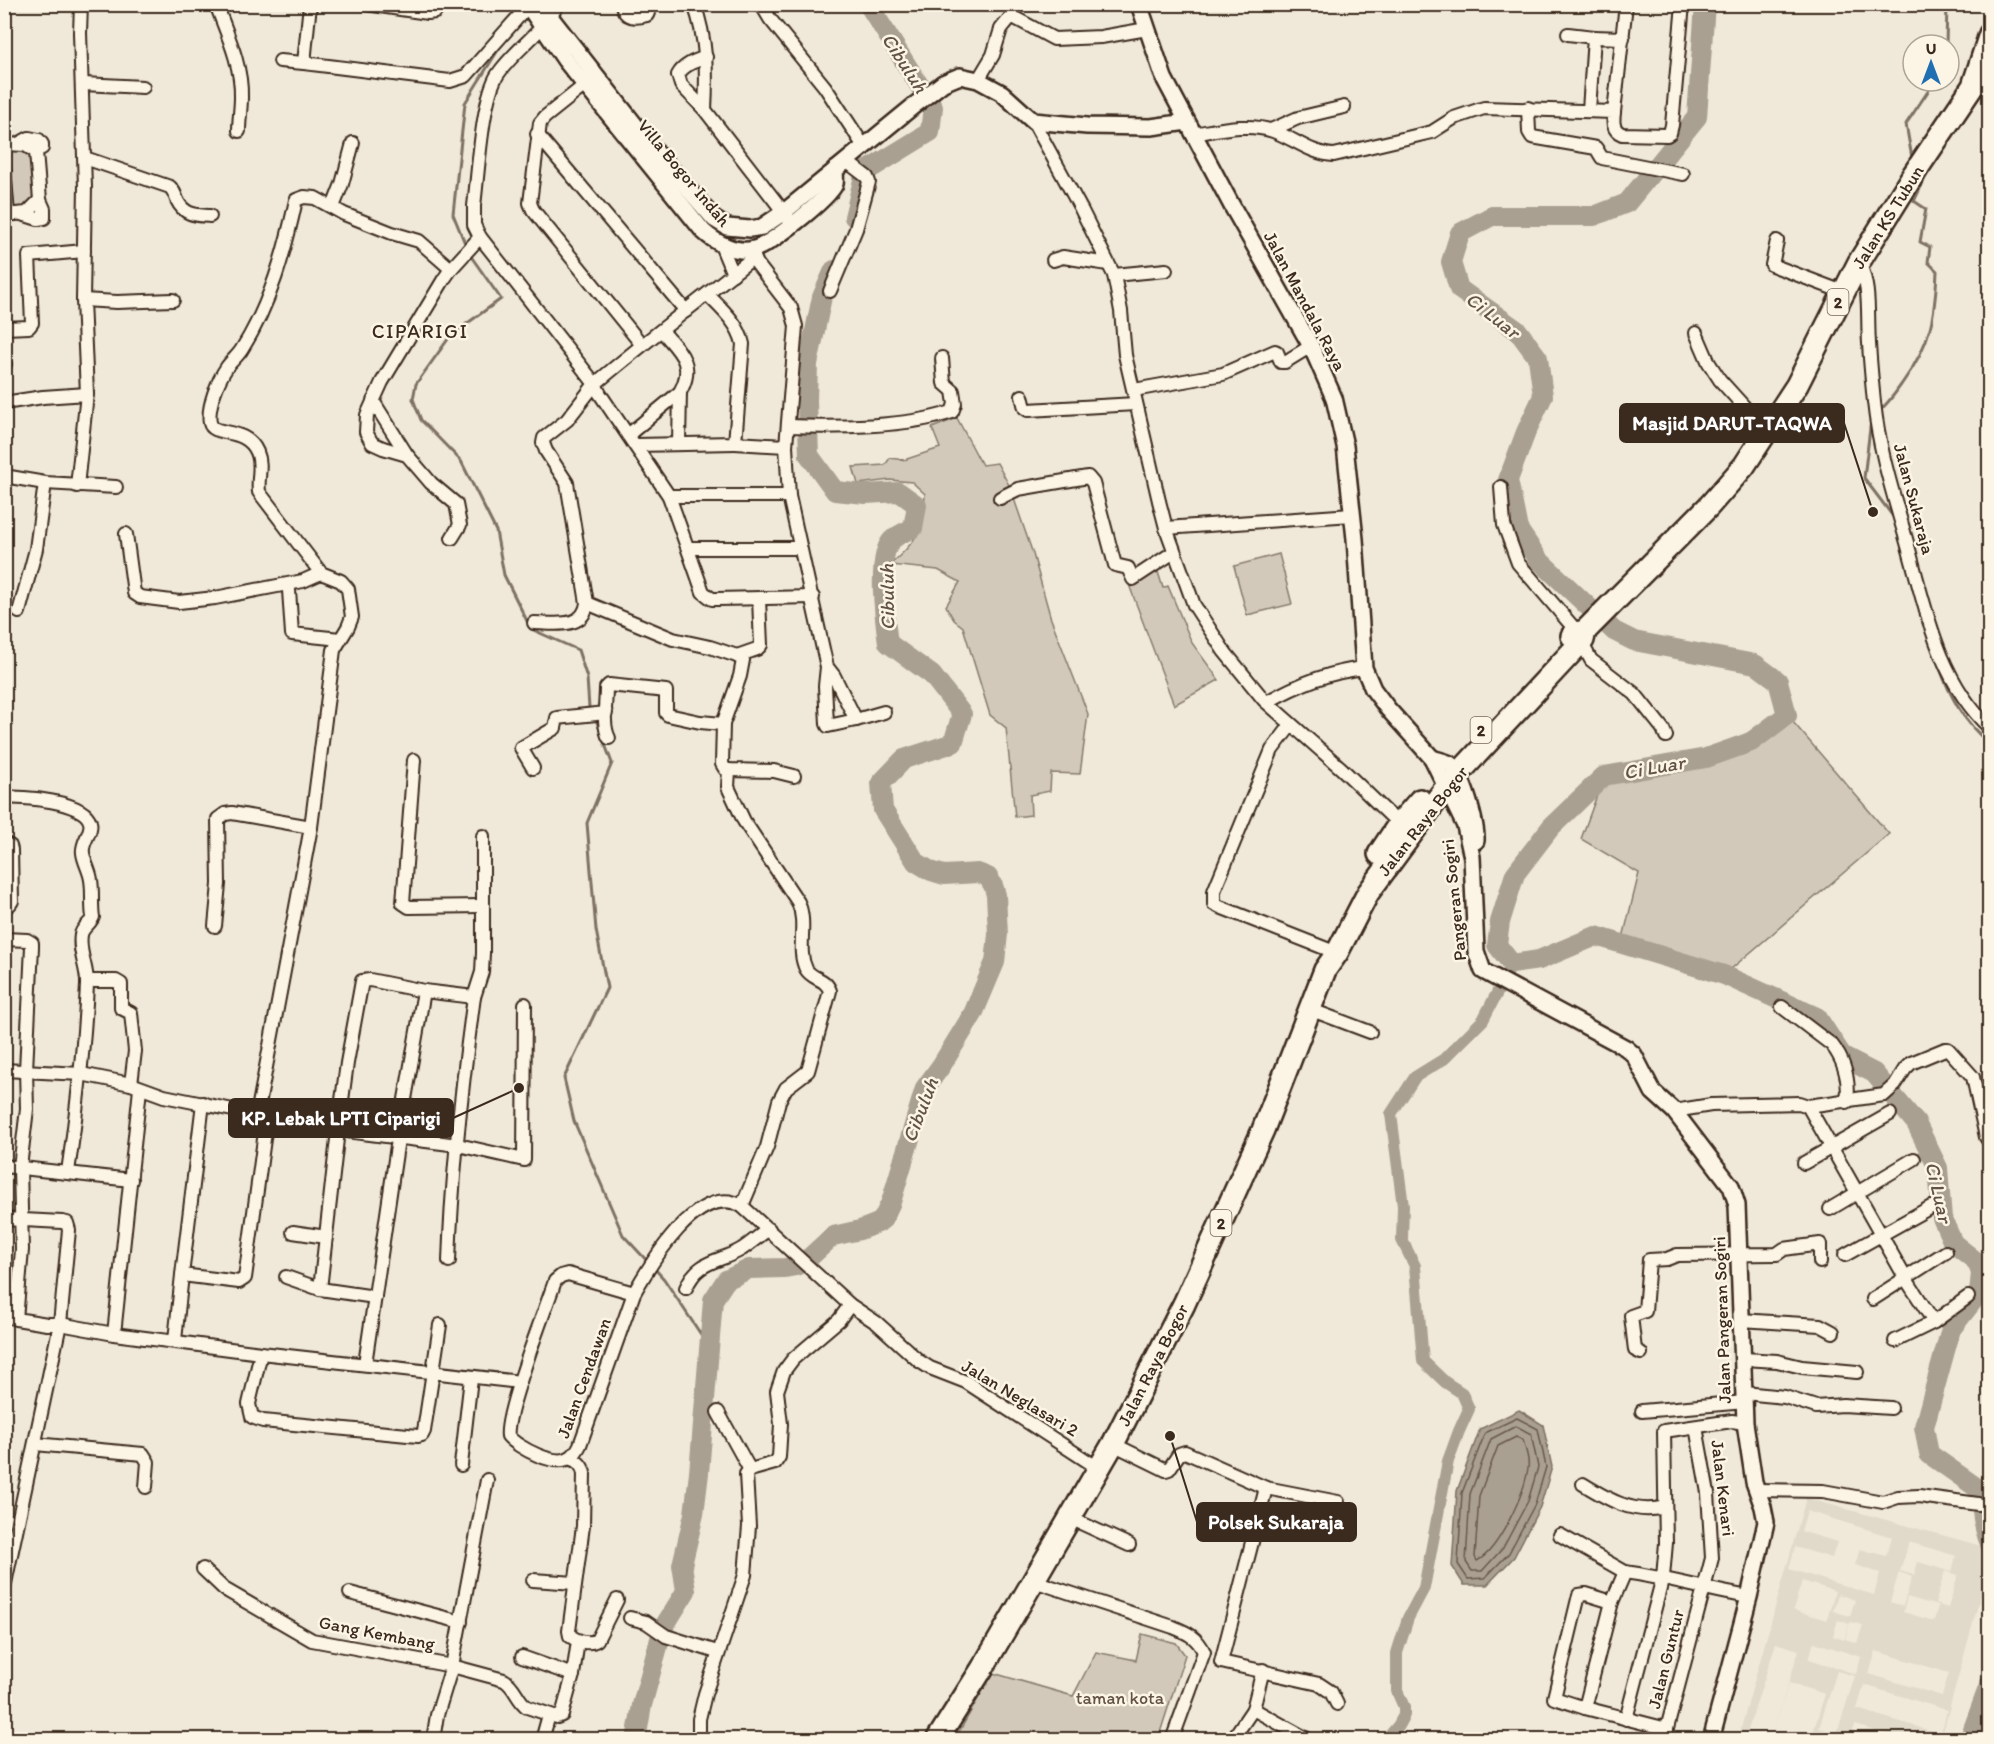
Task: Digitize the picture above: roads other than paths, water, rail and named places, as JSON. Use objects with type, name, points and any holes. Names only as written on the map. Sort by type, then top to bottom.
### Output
[{"type":"highway","name":"Jalan KS Tubun","points":[[1767,432],[1797,385],[1859,262],[1913,175],[1981,87],[1989,34]]},
{"type":"highway","name":"2","points":[[1582,634],[1715,499],[1744,466],[1767,432]]},
{"type":"highway","name":"Jalan Raya Bogor","points":[[937,1740],[1034,1581],[1113,1444],[1212,1246],[1263,1130],[1326,959],[1362,879],[1399,824],[1521,686],[1555,650],[1582,634]]},
{"type":"highway","name":"Jalan Raya Bogor","points":[[1326,959],[1337,953],[1368,893],[1446,772]]},
{"type":"street","points":[[77,486],[87,394],[81,4]]},
{"type":"street","points":[[216,4],[235,54],[239,74],[241,96],[238,131]]},
{"type":"street","points":[[304,63],[310,4]]},
{"type":"street","points":[[366,4],[428,13],[435,12],[442,4]]},
{"type":"street","points":[[280,60],[456,80],[466,76],[537,11],[558,4]]},
{"type":"street","points":[[622,4],[628,16],[637,17],[647,15],[649,4]]},
{"type":"street","points":[[694,4],[704,36],[705,110]]},
{"type":"street","points":[[761,4],[770,19],[825,87],[863,146]]},
{"type":"street","name":"Jalan Mandala Raya","points":[[1139,4],[1164,78],[1311,346],[1334,398],[1345,446],[1364,668],[1373,689],[1383,702],[1446,772]]},
{"type":"street","points":[[1626,4],[1613,125],[1617,132],[1622,134],[1667,135],[1670,133],[1683,4]]},
{"type":"street","points":[[537,11],[489,90],[474,206],[477,241],[596,384],[669,496],[703,592],[708,597],[717,599],[813,597]]},
{"type":"street","name":"Villa Bogor Indah","points":[[537,11],[703,231],[721,245],[754,253],[770,241],[788,218],[841,165],[940,85],[960,76],[978,80]]},
{"type":"street","points":[[1147,29],[1101,37],[1054,39],[1013,17],[1001,29],[993,55],[978,80],[1002,93],[1034,121],[1082,209],[1111,269],[1121,311],[1125,356],[1166,528],[1194,605],[1209,630],[1267,702],[1399,824]]},
{"type":"street","points":[[1568,34],[1623,38]]},
{"type":"street","points":[[1589,110],[1594,37]]},
{"type":"street","points":[[706,57],[684,67],[678,75],[681,85],[705,110],[788,218]]},
{"type":"street","points":[[590,81],[540,123],[530,203],[533,210],[642,345]]},
{"type":"street","name":"Villa Bogor Indah","points":[[590,81],[714,219],[727,226],[750,229],[788,218]]},
{"type":"street","points":[[83,84],[144,87]]},
{"type":"street","points":[[1272,130],[1298,118],[1344,107]]},
{"type":"street","points":[[1034,121],[1087,126],[1250,127],[1272,130],[1323,155],[1334,155],[1432,132],[1454,118],[1484,108],[1614,112]]},
{"type":"street","points":[[1528,108],[1529,132],[1532,137],[1596,148],[1602,158],[1683,174]]},
{"type":"street","points":[[537,134],[686,311]]},
{"type":"street","points":[[333,207],[354,143]]},
{"type":"street","points":[[4,144],[18,144],[37,154],[40,200],[30,211],[21,214],[6,214],[4,168]]},
{"type":"street","points":[[85,158],[170,187],[183,210],[210,216]]},
{"type":"street","points":[[830,291],[856,229],[868,182],[863,174],[841,165]]},
{"type":"street","points":[[182,1275],[238,1282],[244,1280],[262,1116],[311,827],[333,656],[352,617],[348,589],[340,581],[321,573],[259,492],[261,464],[251,441],[243,435],[216,430],[210,422],[217,383],[252,332],[270,290],[288,237],[296,200],[304,196],[315,198],[344,214],[392,233],[419,241],[451,269]]},
{"type":"street","points":[[1777,240],[1772,265],[1843,292]]},
{"type":"street","points":[[407,455],[372,443],[366,432],[367,415],[382,382],[451,269],[477,241]]},
{"type":"street","points":[[721,245],[733,274]]},
{"type":"street","points":[[4,328],[28,327],[32,323],[29,256],[84,251]]},
{"type":"street","points":[[534,623],[577,621],[582,617],[587,603],[567,483],[546,451],[544,438],[567,420],[596,384],[642,345],[708,295],[754,253],[794,316],[795,426],[786,446],[789,496],[827,667],[825,686],[827,724],[833,726],[884,712]]},
{"type":"street","points":[[1053,260],[1063,257],[1111,269],[1166,270]]},
{"type":"street","name":"Jalan Sukaraja","points":[[1859,262],[1867,282],[1874,403],[1883,463],[1936,643],[1951,678],[1963,698],[1973,713],[1989,728]]},
{"type":"street","points":[[708,295],[735,326],[743,344],[735,443]]},
{"type":"street","points":[[84,300],[117,302],[173,300]]},
{"type":"street","points":[[662,330],[684,358],[687,366],[680,392],[679,443]]},
{"type":"street","points":[[1696,333],[1713,370],[1767,432]]},
{"type":"street","points":[[1134,390],[1223,374],[1275,351],[1281,362],[1285,363],[1311,346]]},
{"type":"street","points":[[795,426],[870,425],[938,417],[952,412],[955,404],[953,391],[944,383],[942,358]]},
{"type":"street","points":[[628,435],[680,392]]},
{"type":"street","points":[[4,403],[87,394]]},
{"type":"street","points":[[1022,396],[1025,408],[1028,410],[1136,404]]},
{"type":"street","points":[[373,401],[407,455],[431,483],[456,504],[460,525],[452,538]]},
{"type":"street","points":[[636,445],[735,443],[786,446]]},
{"type":"street","points":[[4,476],[45,483],[116,487]]},
{"type":"street","points":[[1000,498],[1018,489],[1088,477],[1093,483],[1115,565],[1128,568],[1133,579],[1174,552]]},
{"type":"street","points":[[19,612],[36,549],[45,483]]},
{"type":"street","points":[[1501,487],[1504,525],[1518,564],[1582,634],[1591,660],[1635,694],[1666,736]]},
{"type":"street","points":[[669,496],[789,496]]},
{"type":"street","points":[[1166,528],[1352,515]]},
{"type":"street","points":[[126,534],[134,593],[140,597],[178,602],[215,598],[303,581],[321,573]]},
{"type":"street","points":[[688,548],[799,548]]},
{"type":"street","points":[[289,590],[292,634],[340,639]]},
{"type":"street","points":[[737,656],[757,649],[761,645],[759,599]]},
{"type":"street","points":[[587,603],[673,639],[737,656],[743,660],[723,724],[721,759],[725,769],[774,771],[794,776]]},
{"type":"street","points":[[827,667],[834,676],[856,720]]},
{"type":"street","points":[[1267,702],[1310,680],[1340,671],[1364,668]]},
{"type":"street","points":[[609,738],[606,732],[606,688],[609,685],[666,691],[666,713],[668,715],[723,724]]},
{"type":"street","points":[[533,768],[521,748],[555,728],[557,718],[606,713]]},
{"type":"street","points":[[1292,725],[1272,750],[1214,891],[1213,899],[1214,904],[1326,959]]},
{"type":"street","points":[[414,760],[404,903],[409,907],[482,906]]},
{"type":"street","points":[[686,1288],[697,1271],[706,1264],[743,1248],[769,1228],[742,1206],[767,1147],[779,1101],[786,1088],[808,1071],[830,991],[826,983],[811,975],[806,969],[802,943],[803,914],[798,902],[744,821],[728,787],[729,770]]},
{"type":"street","name":"Pangeran Sogiri","points":[[1446,772],[1473,854],[1476,951],[1484,971],[1520,991]]},
{"type":"street","points":[[4,798],[26,797],[65,804],[90,820],[91,825],[82,851],[92,881],[93,917],[92,921],[81,931],[80,944],[87,981],[81,1074],[68,1172]]},
{"type":"street","points":[[215,926],[219,884],[218,819],[225,814],[232,813],[311,827]]},
{"type":"street","points":[[449,1261],[451,1191],[458,1145],[465,1064],[474,997],[482,972],[483,836]]},
{"type":"street","points":[[4,843],[10,846],[11,850],[13,891],[10,904],[4,907]]},
{"type":"street","points":[[4,939],[27,940],[32,943],[26,1070],[27,1109],[20,1167],[22,1250],[10,1317],[114,1334],[175,1340],[261,1353],[520,1382],[555,1281],[561,1276],[577,1276],[634,1293]]},
{"type":"street","points":[[320,1289],[347,1063],[363,981],[370,980],[424,991],[474,997]]},
{"type":"street","points":[[87,981],[116,981],[121,984],[121,1008],[131,1013],[135,1051],[131,1180],[114,1334]]},
{"type":"street","points":[[365,1364],[398,1138],[424,991]]},
{"type":"street","name":"Jalan Pangeran Sogiri","points":[[1520,991],[1626,1048],[1634,1055],[1653,1092],[1674,1111],[1731,1186],[1737,1205],[1745,1423],[1754,1482],[1766,1522],[1749,1597],[1711,1740]]},
{"type":"street","points":[[4,1070],[81,1074],[135,1086],[164,1096],[262,1116],[338,1130],[458,1145],[524,1160],[525,1004]]},
{"type":"street","points":[[1782,1007],[1837,1051],[1847,1077],[1849,1089],[1847,1101]]},
{"type":"street","points":[[1309,1009],[1370,1032]]},
{"type":"street","points":[[1674,1111],[1711,1106],[1799,1103],[1808,1106],[1884,1095],[1895,1085],[1911,1063],[1942,1049],[1948,1049],[1973,1077],[1989,1143]]},
{"type":"street","points":[[175,1340],[203,1103]]},
{"type":"street","points":[[1808,1106],[1906,1279],[1934,1322]]},
{"type":"street","points":[[1804,1163],[1890,1114]]},
{"type":"street","points":[[1830,1209],[1914,1159]]},
{"type":"street","points":[[4,1166],[131,1180]]},
{"type":"street","name":"Jalan Cendawan","points":[[520,1382],[508,1426],[508,1436],[518,1446],[533,1453],[550,1458],[569,1458],[580,1445],[634,1293],[643,1277],[681,1224],[697,1212],[725,1201],[742,1206]]},
{"type":"street","points":[[1845,1255],[1931,1208]]},
{"type":"street","points":[[4,1219],[62,1222],[68,1225],[69,1230],[60,1324],[4,1587]]},
{"type":"street","name":"Jalan Neglasari 2","points":[[769,1228],[850,1305],[877,1323],[919,1361],[930,1368],[966,1382],[1098,1468]]},
{"type":"street","points":[[293,1232],[326,1237]]},
{"type":"street","points":[[1641,1353],[1635,1350],[1631,1316],[1645,1311],[1649,1260],[1667,1259],[1677,1255],[1777,1254],[1784,1249],[1820,1244],[1820,1262]]},
{"type":"street","points":[[1873,1299],[1946,1252]]},
{"type":"street","points":[[286,1277],[320,1289],[375,1297]]},
{"type":"street","points":[[1895,1341],[1934,1322],[1968,1297]]},
{"type":"street","points":[[699,1740],[699,1719],[705,1694],[717,1652],[745,1575],[749,1526],[746,1474],[750,1470],[775,1462],[779,1457],[781,1424],[777,1391],[784,1371],[794,1359],[839,1320],[850,1305]]},
{"type":"street","points":[[1741,1320],[1820,1325],[1833,1332]]},
{"type":"street","points":[[261,1353],[249,1408],[252,1418],[418,1436],[424,1431],[440,1325]]},
{"type":"street","points":[[1744,1359],[1857,1372]]},
{"type":"street","points":[[461,1465],[471,1378]]},
{"type":"street","points":[[1642,1411],[1744,1398],[1785,1397],[1816,1407],[1843,1405],[1892,1408]]},
{"type":"street","points":[[718,1412],[750,1470]]},
{"type":"street","points":[[1626,1719],[1663,1577],[1666,1543],[1664,1431],[1732,1421],[1745,1423]]},
{"type":"street","name":"Jalan Kenari","points":[[1696,1427],[1705,1469],[1712,1536],[1712,1558],[1703,1588]]},
{"type":"street","points":[[35,1443],[144,1454],[148,1462],[146,1487]]},
{"type":"street","points":[[1113,1444],[1166,1470],[1179,1454],[1185,1452],[1266,1488],[1338,1502]]},
{"type":"street","points":[[569,1458],[576,1461],[584,1473],[583,1526],[570,1636],[578,1641],[594,1642],[597,1640],[617,1600]]},
{"type":"street","points":[[433,1740],[437,1715],[453,1666],[487,1480]]},
{"type":"street","points":[[1583,1484],[1607,1498],[1638,1510],[1665,1508]]},
{"type":"street","points":[[1266,1488],[1221,1662],[1319,1683],[1331,1692],[1337,1704]]},
{"type":"street","points":[[1758,1490],[1823,1491],[1883,1502],[1898,1497],[1920,1496],[1978,1504]]},
{"type":"street","points":[[1070,1518],[1129,1545]]},
{"type":"street","points":[[1560,1535],[1625,1572],[1663,1577],[1749,1597]]},
{"type":"street","name":"Gang Kembang","points":[[203,1569],[224,1589],[312,1640],[453,1666],[504,1680],[509,1683],[523,1704],[549,1716]]},
{"type":"street","points":[[1585,1708],[1612,1602],[1625,1572]]},
{"type":"street","points":[[533,1580],[575,1583]]},
{"type":"street","points":[[1034,1581],[1173,1627],[1192,1635],[1200,1644],[1204,1652],[1172,1740]]},
{"type":"street","name":"Jalan Guntur","points":[[1665,1735],[1703,1588]]},
{"type":"street","points":[[350,1593],[461,1622]]},
{"type":"street","points":[[1612,1602],[1582,1593],[1578,1598],[1554,1698],[1626,1719],[1665,1735]]},
{"type":"street","points":[[630,1618],[717,1652]]},
{"type":"street","points":[[542,1740],[549,1716],[562,1715],[573,1675],[578,1641]]},
{"type":"street","points":[[522,1658],[573,1675]]},
{"type":"street","points":[[1232,1740],[1253,1709],[1263,1670]]},
{"type":"street","points":[[1253,1709],[1309,1740]]},
{"type":"water","points":[[1519,1410],[1543,1425],[1552,1467],[1540,1507],[1514,1557],[1487,1585],[1464,1585],[1452,1566],[1457,1491],[1480,1429]]},
{"type":"waterway","name":"Cibuluh","points":[[854,217],[865,172],[930,132],[933,107],[868,4]]},
{"type":"waterway","name":"Ci Luar","points":[[1705,4],[1697,117],[1627,203],[1594,216],[1492,216],[1460,233],[1451,262],[1459,289],[1518,331],[1538,358],[1543,396],[1526,432],[1508,480],[1518,529],[1539,560],[1614,631],[1634,641],[1755,664],[1778,681],[1787,715],[1751,742],[1706,758],[1604,776],[1551,827],[1515,874],[1500,922],[1497,945],[1512,964],[1539,960],[1596,936],[1724,975],[1817,1017],[1843,1057],[1874,1073],[1916,1123],[1938,1168],[1942,1218],[1953,1243],[1977,1262],[1981,1273],[1979,1293],[1951,1329],[1924,1427],[1929,1454],[1983,1492],[1983,1518],[1990,1544]]},
{"type":"waterway","points":[[1946,33],[1947,4]]},
{"type":"waterway","points":[[466,246],[453,214],[465,103],[500,47]]},
{"type":"waterway","points":[[1914,161],[1906,124],[1927,93]]},
{"type":"waterway","points":[[1879,411],[1892,397],[1920,355],[1933,316],[1937,271],[1928,262],[1930,247],[1920,242],[1926,209],[1914,201],[1927,174],[1925,172]]},
{"type":"waterway","points":[[470,255],[501,299],[451,335],[416,384],[413,399],[421,420],[461,461],[496,531],[504,575],[531,629],[578,650],[587,678],[589,708]]},
{"type":"waterway","name":"Cibuluh","points":[[636,1740],[642,1705],[663,1628],[686,1591],[682,1565],[694,1514],[699,1473],[713,1300],[726,1280],[749,1269],[796,1266],[809,1258],[833,1236],[860,1230],[883,1219],[891,1202],[925,1088],[973,1014],[995,962],[998,934],[996,895],[988,877],[978,873],[944,875],[931,871],[916,862],[883,810],[881,783],[904,759],[953,743],[962,714],[932,675],[888,643],[883,589],[884,560],[892,540],[913,528],[917,505],[899,492],[866,494],[835,491],[809,455],[808,364],[822,297],[834,270]]},
{"type":"waterway","points":[[1871,420],[1864,478],[1895,519]]},
{"type":"waterway","points":[[1939,666],[1965,718],[1990,744]]},
{"type":"waterway","points":[[595,717],[601,733]]},
{"type":"waterway","points":[[603,739],[612,763],[587,823],[596,930],[607,988],[564,1078],[574,1121],[623,1235],[649,1263]]},
{"type":"waterway","points":[[1386,1740],[1404,1715],[1404,1707],[1397,1691],[1397,1653],[1408,1618],[1424,1588],[1448,1461],[1469,1409],[1462,1393],[1445,1382],[1423,1361],[1415,1266],[1402,1240],[1403,1206],[1391,1114],[1415,1077],[1444,1059],[1483,1020],[1512,964]]},
{"type":"waterway","points":[[654,1268],[664,1279],[708,1345]]},
{"type":"waterway","name":"Ci Luar","points":[[1969,1740],[1990,1683]]},
{"type":"place","name":"Masjid DARUT-TAQWA","points":[[1873,512]]},
{"type":"place","name":"KP. Lebak LPTI Ciparigi","points":[[519,1088]]},
{"type":"place","name":"Polsek Sukaraja","points":[[1170,1436]]},
{"type":"district","name":"CIPARIGI","points":[[420,331]]},
{"type":"park label","name":"taman kota","points":[[1120,1698]]}]
